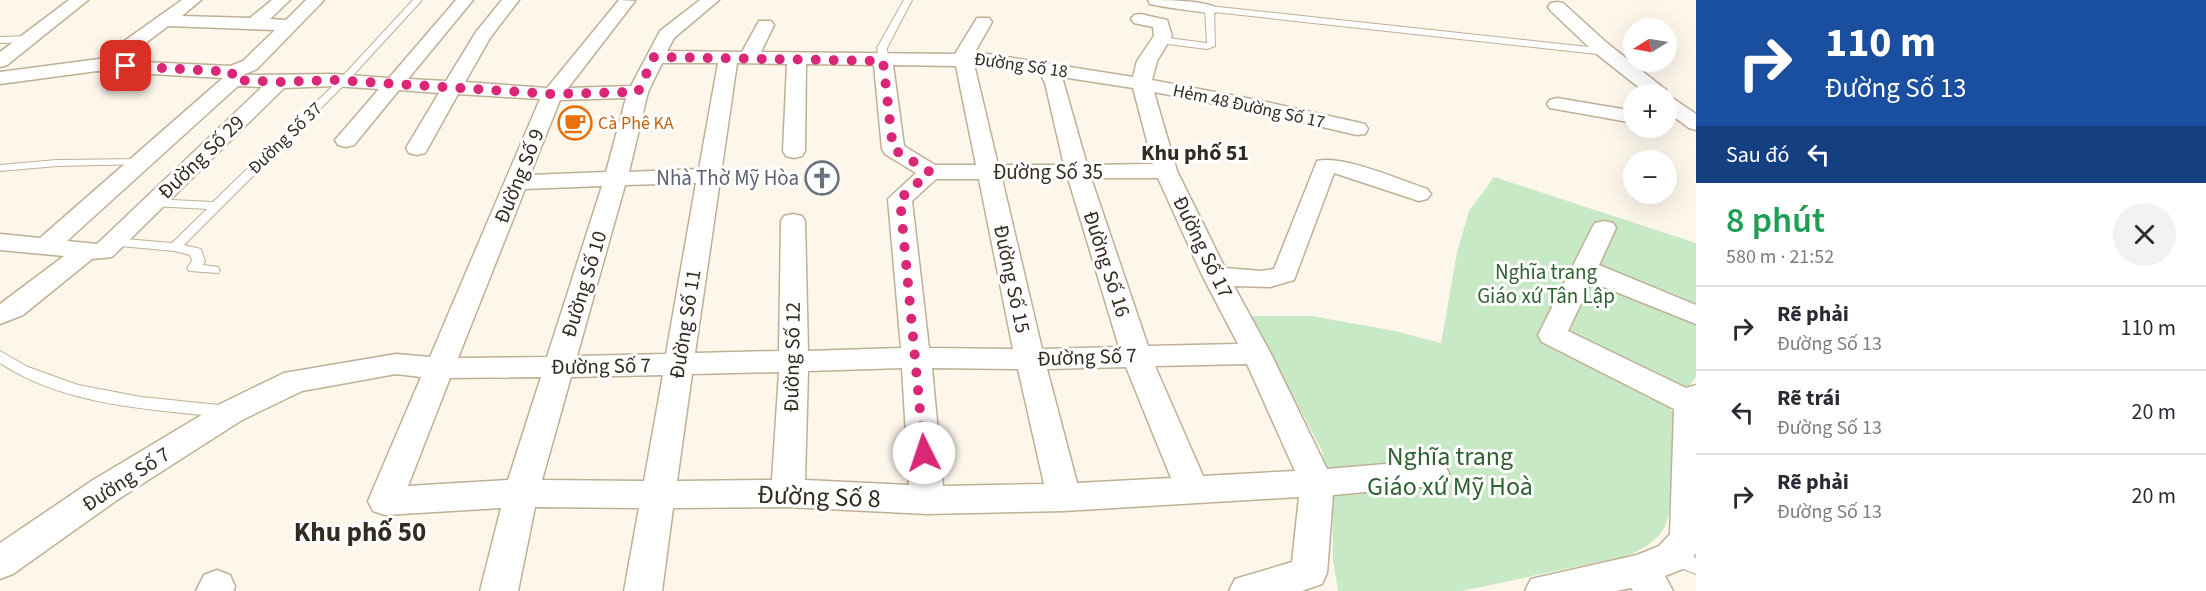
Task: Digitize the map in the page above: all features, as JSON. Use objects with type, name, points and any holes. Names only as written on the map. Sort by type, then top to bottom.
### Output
[{"type":"street","points":[[0,61],[81,0]]},
{"type":"street","points":[[104,65],[193,0]]},
{"type":"street","points":[[255,23],[282,0]]},
{"type":"street","points":[[46,246],[141,162],[232,76],[250,65],[316,0]]},
{"type":"street","points":[[346,140],[465,0]]},
{"type":"street","points":[[417,148],[482,36],[511,0]]},
{"type":"street","name":"Đường Số 10","points":[[499,591],[521,493],[616,177],[638,92],[666,35],[711,0]]},
{"type":"street","points":[[1156,0],[1193,4],[1209,9]]},
{"type":"street","name":"Đường Số 9","points":[[441,368],[552,94],[627,1]]},
{"type":"street","points":[[1557,7],[1606,52],[1646,84]]},
{"type":"street","points":[[1140,19],[1161,24],[1163,36],[1147,62],[1141,83]]},
{"type":"street","points":[[166,21],[291,25]]},
{"type":"street","points":[[963,59],[983,22]]},
{"type":"street","name":"Đường Số 11","points":[[643,591],[707,176],[738,58],[765,25]]},
{"type":"street","name":"Đường Số 18","points":[[654,57],[883,61],[963,59],[1141,83]]},
{"type":"street","points":[[794,151],[797,58]]},
{"type":"street","name":"Đường Số 15","points":[[963,59],[1029,359],[1064,497]]},
{"type":"street","points":[[883,61],[893,149],[930,172],[900,199],[927,500]]},
{"type":"street","name":"Đường Số 29","points":[[0,78],[104,65],[279,82]]},
{"type":"street","name":"Đường Số 16","points":[[1048,69],[1055,83],[1077,171],[1136,355],[1192,489]]},
{"type":"street","points":[[279,82],[343,81],[552,94],[638,92]]},
{"type":"street","name":"Đường Số 29","points":[[86,251],[103,252],[279,82]]},
{"type":"street","name":"Hẻm 48 Đường Số 17","points":[[1141,83],[1357,129]]},
{"type":"street","name":"Đường Số 17","points":[[1141,83],[1166,171],[1215,275],[1257,354],[1317,483]]},
{"type":"street","points":[[1557,104],[1623,115]]},
{"type":"street","points":[[1677,110],[1696,126]]},
{"type":"street","points":[[1677,123],[1696,126]]},
{"type":"street","points":[[1215,275],[1269,279],[1279,278],[1285,274],[1325,166],[1335,166],[1419,194]]},
{"type":"street","name":"Đường Số 35","points":[[930,172],[1166,171]]},
{"type":"street","points":[[518,182],[616,177],[707,176]]},
{"type":"street","name":"Đường Số 12","points":[[788,493],[794,363],[793,221]]},
{"type":"street","points":[[1544,591],[1665,571],[1687,538],[1693,399],[1552,335],[1604,228]]},
{"type":"street","points":[[0,242],[86,251]]},
{"type":"street","points":[[0,315],[13,309],[86,251]]},
{"type":"street","points":[[1584,269],[1696,315]]},
{"type":"street","name":"Đường Số 7","points":[[0,563],[105,490],[231,412],[295,381],[396,364],[441,368],[559,367],[794,363],[916,358],[1029,359],[1257,354]]},
{"type":"street","name":"Đường Số 8","points":[[441,368],[385,501],[521,493],[658,495],[788,493],[927,500],[1064,497],[1317,483],[1432,473]]},
{"type":"street","points":[[1248,591],[1313,582],[1317,483]]},
{"type":"lane","name":"Đường Số 37","points":[[175,247],[343,81],[418,0]]},
{"type":"lane","points":[[621,0],[627,1]]},
{"type":"lane","points":[[883,61],[882,48],[908,0]]},
{"type":"lane","points":[[1160,40],[1207,46],[1212,44],[1209,9],[1606,52]]},
{"type":"lane","points":[[0,40],[30,39]]},
{"type":"lane","points":[[0,168],[57,163],[141,162]]},
{"type":"lane","points":[[154,202],[220,202]]},
{"type":"lane","points":[[114,242],[175,247],[196,252],[199,261],[194,268],[213,270]]},
{"type":"lane","points":[[0,356],[13,366],[58,385],[85,392],[140,402],[231,412]]},
{"type":"green space","name":"Nghĩa trang Giáo xứ Mỹ Hoà","points":[[1494,177],[1696,243],[1696,377],[1671,409],[1678,435],[1675,478],[1664,528],[1643,548],[1627,556],[1462,591],[1338,591],[1333,561],[1332,493],[1322,451],[1251,316],[1312,316],[1395,331],[1441,343],[1457,253],[1469,211]]},
{"type":"place","name":"Cà Phê KA","points":[[575,123]]},
{"type":"place","name":"Nhà Thờ Mỹ Hòa","points":[[822,178]]},
{"type":"district","name":"Khu phố 51","points":[[1195,152]]},
{"type":"district","name":"Khu phố 50","points":[[360,532]]},
{"type":"route","points":[[126,66],[232,72],[233,80],[279,82],[334,80],[552,94],[638,92],[654,57],[883,61],[893,149],[930,172],[900,199],[924,453]]},
{"type":"park label","name":"Nghĩa trang Giáo xứ Tân Lập","points":[[1546,284]]}]
